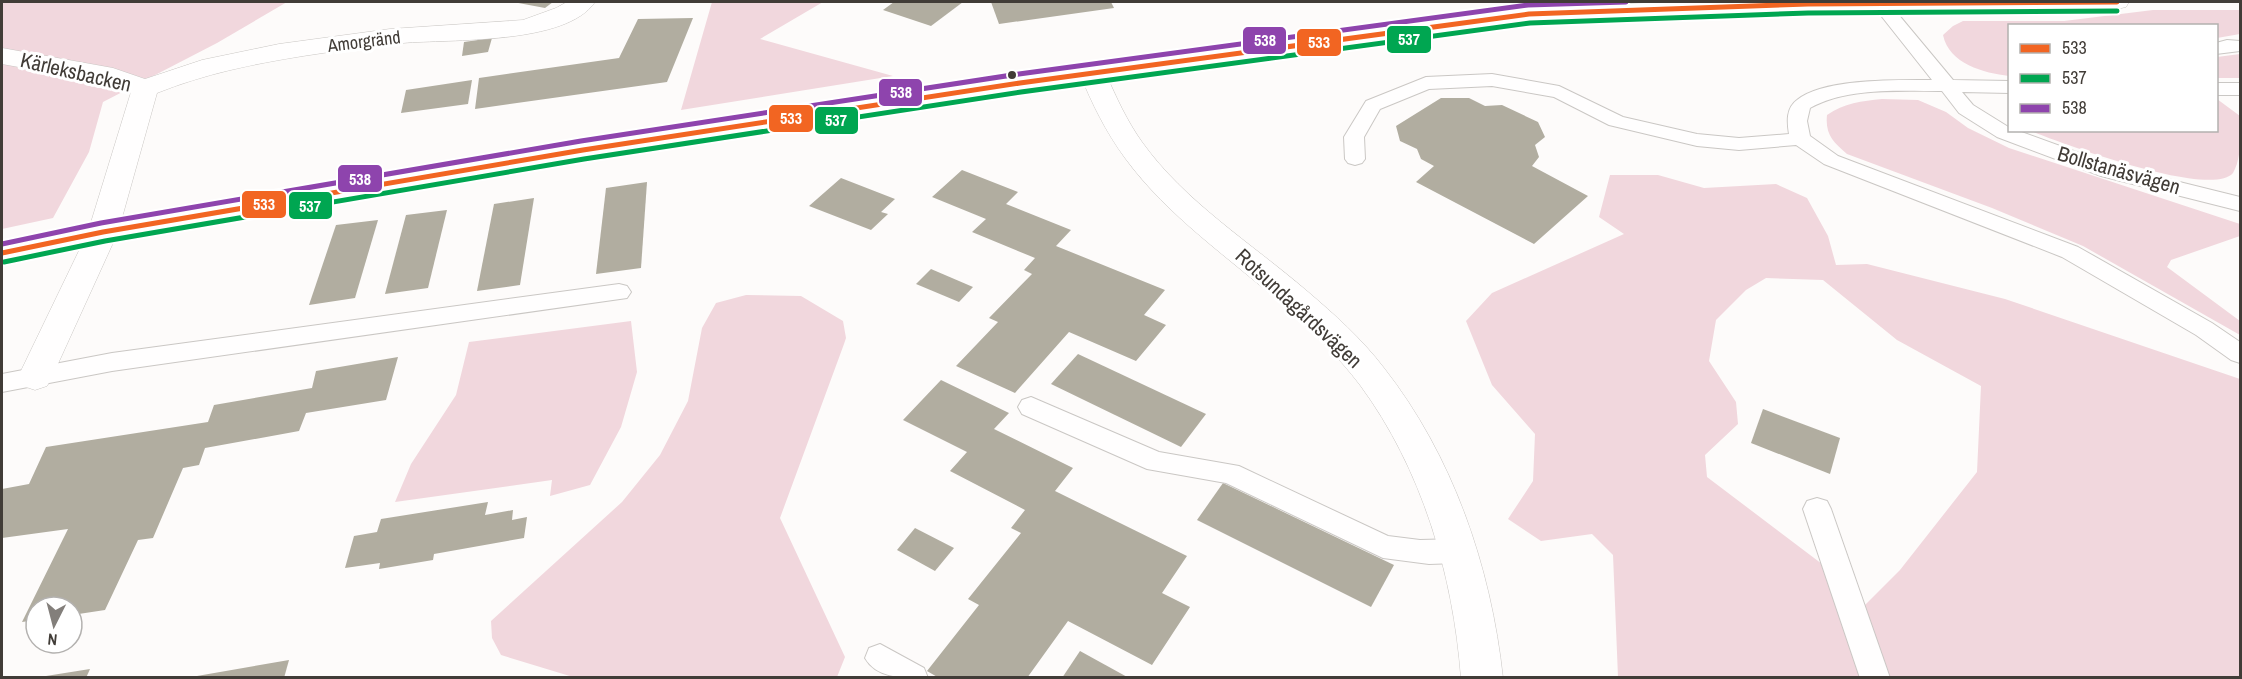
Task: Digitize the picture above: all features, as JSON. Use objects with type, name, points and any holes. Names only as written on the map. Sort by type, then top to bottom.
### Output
[{"type":"street","name":"Amorgränd","points":[[145,88],[179,74],[230,60],[375,39],[477,33],[532,24],[560,16],[583,2]]},
{"type":"street","points":[[2,253],[104,232],[583,150],[1093,74],[1529,14],[1880,3],[2117,2]]},
{"type":"street","name":"Kärleksbacken","points":[[2,56],[113,76],[145,88],[104,232],[35,377]]},
{"type":"street","name":"Rotsundagårdsvägen","points":[[1093,74],[1117,126],[1136,154],[1164,186],[1298,301],[1339,340],[1372,377],[1402,423],[1430,477],[1458,551],[1475,614],[1482,678]]},
{"type":"lane","name":"Bollstanäsvägen","points":[[1880,3],[1965,110],[2004,133],[2108,171],[2239,201]]},
{"type":"lane","points":[[2218,49],[2241,46]]},
{"type":"lane","points":[[1356,159],[1354,137],[1373,105],[1426,83],[1481,80],[1559,92],[1616,121],[1697,140],[1739,144],[1800,139],[1831,160],[2070,252],[2204,329],[2241,354]]},
{"type":"lane","points":[[1800,139],[1797,117],[1802,105],[1815,96],[1840,90],[1873,87],[2008,87]]},
{"type":"lane","points":[[2218,89],[2241,89]]},
{"type":"lane","points":[[2,383],[112,362],[619,292]]},
{"type":"lane","points":[[1031,407],[1156,462],[1230,473],[1383,546],[1401,551],[1426,553],[1458,551]]},
{"type":"lane","points":[[1817,509],[1875,678]]},
{"type":"lane","points":[[880,658],[913,678]]},
{"type":"shaded area","points":[[2,2],[287,2],[217,43],[103,102],[89,152],[53,218],[2,229]]},
{"type":"shaded area","points":[[712,2],[823,2],[760,39],[893,76],[681,110]]},
{"type":"shaded area","points":[[2153,10],[2240,10],[2240,34],[2218,38],[2218,24],[2008,24],[2008,76],[1979,69],[1960,60],[1952,53],[1943,35],[1963,21],[2064,21]]},
{"type":"shaded area","points":[[2240,54],[2240,78],[2218,78],[2218,57]]},
{"type":"shaded area","points":[[1882,99],[1918,100],[1946,112],[1968,128],[2009,148],[2240,224],[2240,236],[2171,260],[2167,267],[2240,321],[2240,335],[2083,246],[1992,208],[1847,154],[1831,137],[1827,127],[1827,115],[1847,105]]},
{"type":"shaded area","points":[[2218,100],[2240,116],[2240,146],[2236,167],[2233,173],[2219,179],[2196,179],[2167,174],[2072,146],[2034,132],[2218,132]]},
{"type":"shaded area","points":[[1610,175],[1658,175],[1704,188],[1776,184],[1807,198],[1828,236],[1836,265],[1867,264],[2005,299],[2240,379],[2240,677],[1618,677],[1613,555],[1592,534],[1541,541],[1508,519],[1533,481],[1535,434],[1492,385],[1466,321],[1492,293],[1624,234],[1599,217]],"holes":[[[1766,278],[1823,280],[1897,340],[1981,386],[1977,472],[1900,570],[1848,622],[1822,564],[1707,477],[1705,455],[1738,424],[1736,402],[1709,361],[1716,320],[1746,290]]]},
{"type":"shaded area","points":[[746,295],[801,296],[843,321],[846,338],[780,518],[845,657],[837,677],[573,677],[501,655],[492,638],[491,621],[622,502],[660,455],[688,401],[702,328],[716,303]]},
{"type":"shaded area","points":[[631,321],[637,372],[621,427],[590,485],[550,496],[552,480],[395,502],[411,464],[456,395],[469,342]]},
{"type":"building","points":[[513,2],[553,2],[545,8]]},
{"type":"building","points":[[894,2],[963,2],[931,26],[883,10]]},
{"type":"building","points":[[991,2],[1111,2],[1114,8],[999,24]]},
{"type":"building","points":[[693,18],[667,82],[475,109],[479,78],[619,58],[638,19]]},
{"type":"building","points":[[492,38],[488,52],[462,56],[464,42]]},
{"type":"building","points":[[472,80],[468,104],[401,113],[406,90]]},
{"type":"building","points":[[1441,98],[1469,98],[1485,106],[1502,105],[1538,122],[1545,137],[1535,145],[1539,157],[1532,166],[1588,196],[1534,244],[1416,182],[1434,166],[1421,159],[1417,149],[1400,141],[1396,126]]},
{"type":"building","points":[[962,170],[1018,192],[1006,204],[1071,230],[1056,246],[1165,290],[1144,315],[1166,325],[1136,361],[1069,332],[1015,393],[956,366],[998,322],[989,318],[1032,274],[1024,270],[1035,258],[972,232],[986,219],[932,197]]},
{"type":"building","points":[[841,178],[895,199],[881,212],[888,214],[871,230],[809,206]]},
{"type":"building","points":[[647,182],[641,268],[596,274],[606,188]]},
{"type":"building","points":[[534,198],[520,285],[477,291],[494,204]]},
{"type":"building","points":[[447,210],[428,288],[385,294],[406,215]]},
{"type":"building","points":[[378,220],[355,298],[309,305],[336,225]]},
{"type":"building","points":[[931,269],[973,287],[959,302],[916,284]]},
{"type":"building","points":[[1078,354],[1206,414],[1181,447],[1051,384]]},
{"type":"building","points":[[398,357],[386,400],[306,413],[299,431],[205,448],[199,465],[183,468],[153,538],[138,540],[105,610],[84,613],[84,595],[35,595],[68,529],[2,538],[2,489],[29,484],[46,447],[208,422],[214,405],[312,388],[316,371]]},
{"type":"building","points":[[941,380],[1009,413],[994,429],[1073,468],[1055,491],[1187,556],[1162,593],[1190,607],[1152,665],[1068,621],[1027,678],[939,678],[927,671],[979,605],[968,599],[1021,533],[1011,528],[1025,510],[950,471],[967,452],[903,420]]},
{"type":"building","points":[[1763,409],[1840,438],[1830,474],[1751,443]]},
{"type":"building","points":[[1223,483],[1394,565],[1371,607],[1197,520]]},
{"type":"building","points":[[488,502],[485,515],[513,510],[512,520],[527,517],[524,538],[434,554],[433,560],[379,569],[380,563],[345,568],[354,536],[377,532],[381,519]]},
{"type":"building","points":[[915,528],[954,548],[935,571],[897,550]]},
{"type":"building","points":[[1080,651],[1129,678],[1062,678]]},
{"type":"building","points":[[289,660],[284,678],[197,678],[197,676]]},
{"type":"building","points":[[90,669],[86,678],[47,678],[46,676]]},
{"type":"transit line","name":"538","points":[[2,244],[101,223],[581,141],[1019,74],[1528,5],[1626,2]]},
{"type":"transit line","name":"533","points":[[2,253],[103,232],[583,150],[1020,83],[1529,14],[1808,4],[2117,2]]},
{"type":"transit line","name":"537","points":[[4,262],[105,241],[584,159],[1021,92],[1530,23],[1808,13],[2117,11]]}]
